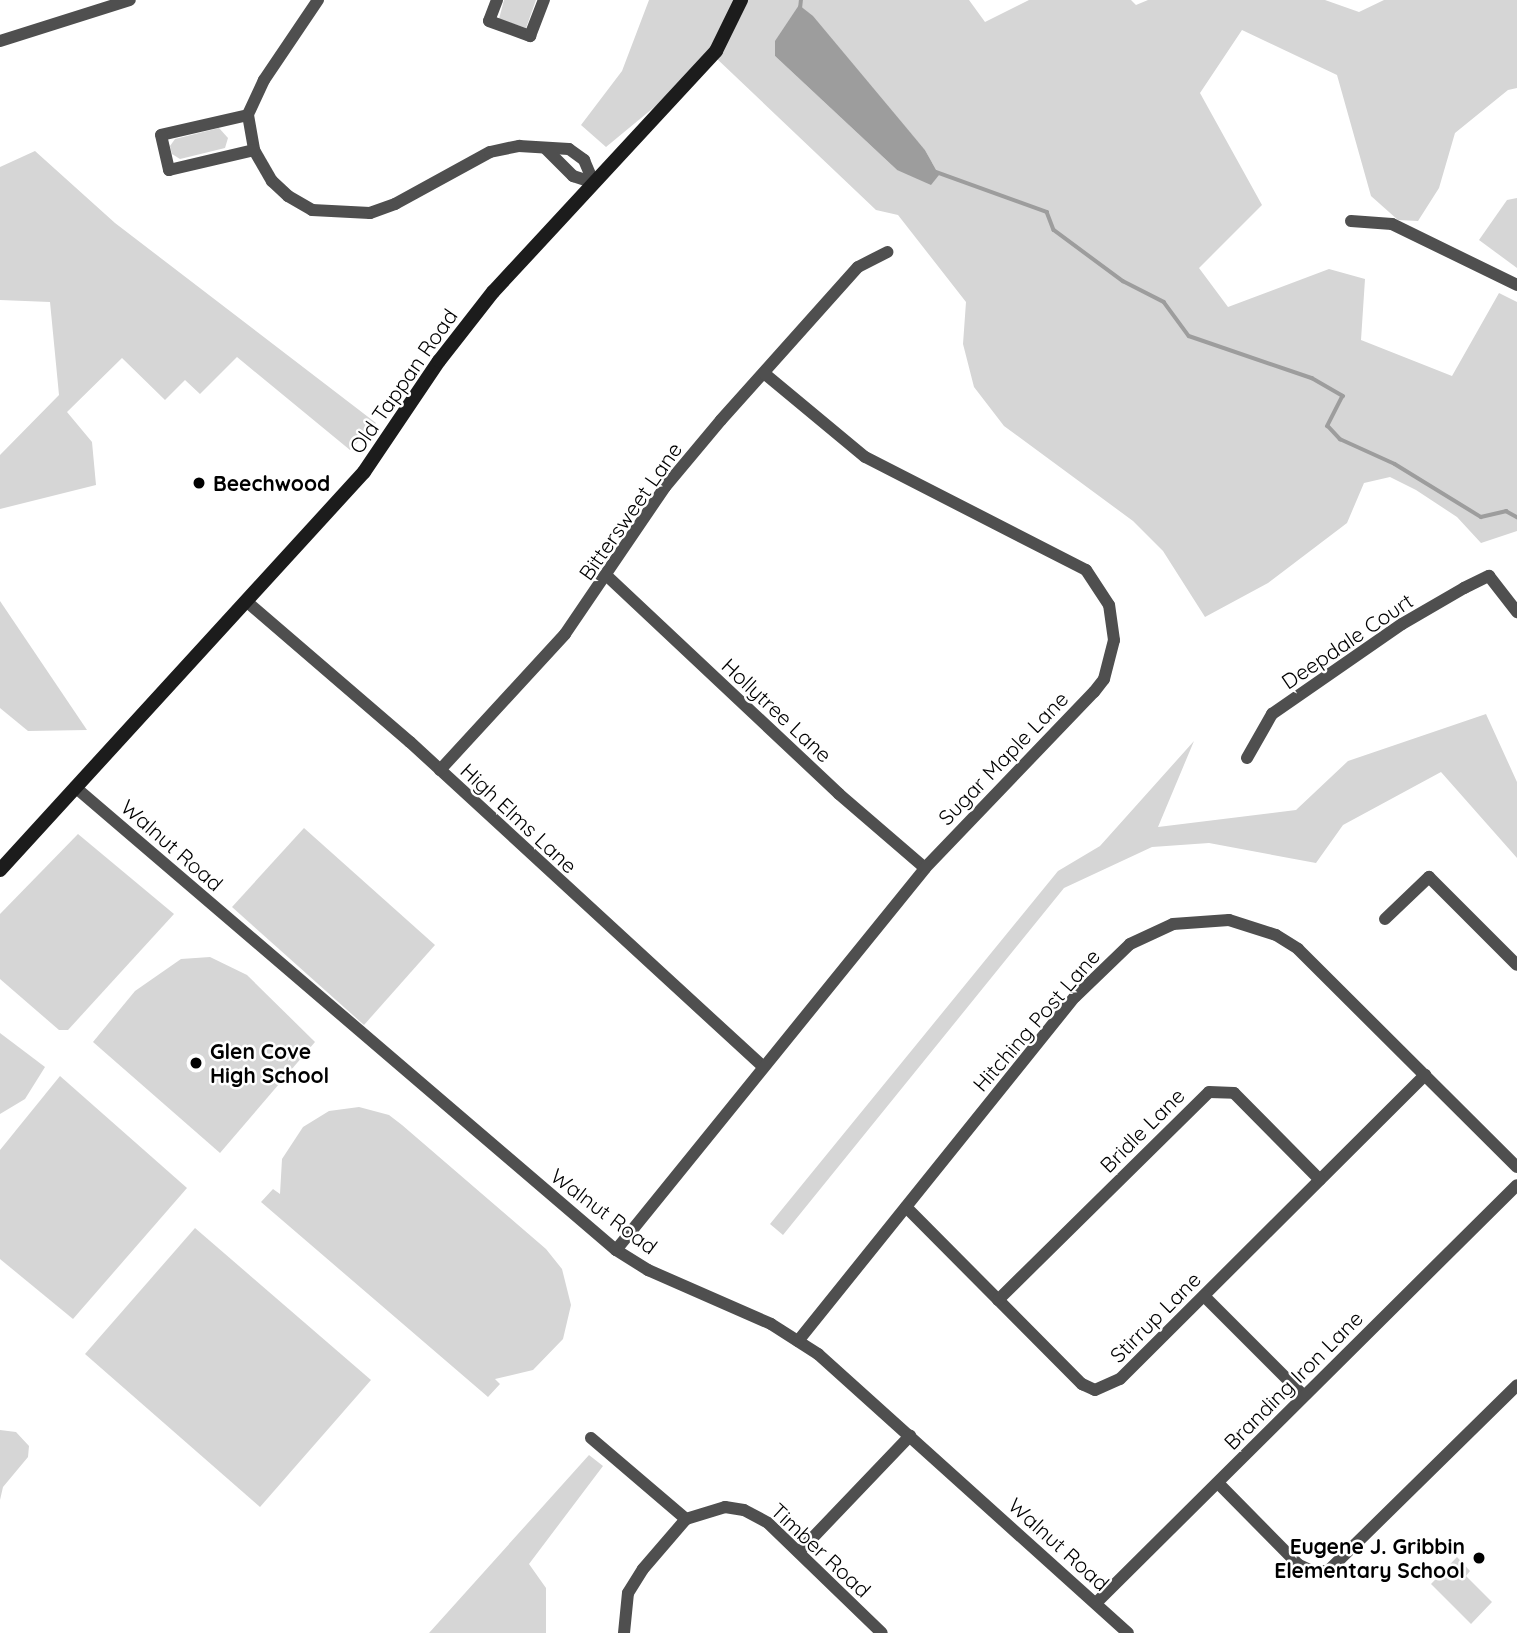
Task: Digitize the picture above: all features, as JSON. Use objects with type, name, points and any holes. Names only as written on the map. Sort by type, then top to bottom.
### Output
[{"type":"street","points":[[0,41],[130,0]]},
{"type":"street","points":[[318,0],[264,80],[248,115],[254,150],[272,181],[288,197],[312,210],[342,215],[370,213],[395,204],[490,152],[519,146],[569,149],[584,160],[594,183]]},
{"type":"street","points":[[497,0],[489,21],[530,36],[544,0]]},
{"type":"street","name":"Old Tappan Road","points":[[0,870],[364,472],[461,331],[716,51],[741,0]]},
{"type":"street","points":[[248,115],[161,135],[169,170],[254,150]]},
{"type":"street","points":[[545,148],[573,176],[594,183]]},
{"type":"street","points":[[1351,220],[1392,224],[1517,285]]},
{"type":"street","name":"Bittersweet Lane","points":[[440,770],[565,634],[665,487],[858,267],[887,253]]},
{"type":"street","name":"Sugar Maple Lane","points":[[616,1250],[925,868],[1104,679],[1114,640],[1109,605],[1100,586],[1074,562],[865,457],[764,373]]},
{"type":"street","name":"Hollytree Lane","points":[[606,575],[839,794],[925,868]]},
{"type":"street","name":"Deepdale Court","points":[[1247,758],[1272,714],[1402,624],[1489,576],[1517,612]]},
{"type":"street","name":"High Elms Lane","points":[[246,601],[440,770],[764,1067]]},
{"type":"street","name":"Walnut Road","points":[[75,787],[616,1250],[648,1269],[771,1324],[798,1341],[910,1436],[1128,1633]]},
{"type":"street","points":[[1385,919],[1429,877],[1517,965]]},
{"type":"street","name":"Hitching Post Lane","points":[[798,1341],[1074,998],[1130,944],[1173,924],[1229,920],[1276,934],[1320,968],[1517,1167]]},
{"type":"street","name":"Stirrup Lane","points":[[906,1207],[1082,1384],[1095,1390],[1120,1379],[1425,1075]]},
{"type":"street","name":"Bridle Lane","points":[[998,1300],[1209,1092],[1234,1093],[1320,1180]]},
{"type":"street","name":"Branding Iron Lane","points":[[1096,1603],[1517,1185]]},
{"type":"street","points":[[1204,1296],[1304,1396]]},
{"type":"street","points":[[1218,1482],[1299,1565],[1323,1573],[1336,1565],[1517,1385]]},
{"type":"street","points":[[799,1552],[910,1436]]},
{"type":"street","points":[[592,1438],[686,1519],[628,1593],[624,1633]]},
{"type":"street","name":"Timber Road","points":[[686,1519],[713,1508],[744,1510],[768,1522],[882,1633]]},
{"type":"shaded area","points":[[504,0],[536,0],[526,28],[499,19]]},
{"type":"shaded area","points":[[649,0],[969,0],[985,22],[1029,0],[1131,0],[1136,5],[1148,0],[1325,0],[1359,12],[1384,0],[1517,0],[1517,88],[1508,90],[1455,133],[1439,188],[1418,221],[1398,220],[1371,196],[1337,75],[1242,30],[1200,93],[1262,205],[1199,268],[1228,307],[1329,269],[1365,279],[1361,340],[1452,376],[1499,293],[1517,302],[1517,531],[1481,543],[1457,517],[1416,490],[1390,477],[1364,483],[1347,523],[1268,583],[1205,617],[1163,551],[1133,521],[1004,426],[974,387],[963,344],[966,302],[898,215],[876,210],[715,57],[606,147],[581,125],[622,71]],"holes":[[[837,48],[925,150],[939,175],[897,170],[775,56]]]},
{"type":"shaded area","points":[[799,5],[813,16],[925,150],[939,175],[931,185],[897,170],[775,56],[775,41]]},
{"type":"shaded area","points":[[219,128],[228,138],[225,148],[180,159],[172,154],[170,146],[175,139]]},
{"type":"shaded area","points":[[35,151],[115,223],[376,423],[350,450],[237,357],[200,394],[185,380],[165,400],[122,358],[67,412],[92,442],[96,485],[0,509],[0,455],[59,395],[50,302],[0,300],[0,167]]},
{"type":"shaded area","points":[[1517,198],[1517,268],[1479,240],[1507,200]]},
{"type":"shaded area","points":[[0,601],[87,730],[28,731],[0,708]]},
{"type":"shaded area","points":[[1486,714],[1517,782],[1517,858],[1441,772],[1343,825],[1316,863],[1209,843],[1152,847],[1064,888],[783,1235],[770,1224],[1058,871],[1100,846],[1194,741],[1158,827],[1296,810],[1348,761]]},
{"type":"shaded area","points":[[304,828],[435,945],[364,1025],[232,907]]},
{"type":"shaded area","points":[[78,834],[174,914],[68,1030],[59,1030],[0,979],[0,914]]},
{"type":"shaded area","points":[[210,957],[247,975],[315,1042],[220,1153],[93,1042],[135,991],[181,959]]},
{"type":"shaded area","points":[[0,1033],[45,1067],[25,1099],[0,1114]]},
{"type":"shaded area","points":[[60,1076],[187,1188],[73,1319],[0,1259],[0,1150]]},
{"type":"shaded area","points":[[359,1107],[389,1115],[402,1125],[546,1249],[562,1269],[571,1305],[563,1339],[533,1370],[495,1379],[500,1384],[488,1397],[261,1202],[273,1189],[280,1194],[282,1159],[303,1127],[329,1111]]},
{"type":"shaded area","points":[[195,1228],[371,1380],[260,1507],[85,1354]]},
{"type":"shaded area","points":[[0,1430],[16,1432],[29,1446],[28,1457],[3,1487],[0,1500]]},
{"type":"shaded area","points":[[589,1455],[603,1466],[529,1564],[546,1588],[546,1633],[429,1633]]},
{"type":"shaded area","points":[[1457,1557],[1470,1571],[1466,1576],[1492,1602],[1471,1624],[1431,1584]]},
{"type":"waterway","points":[[800,9],[801,0]]},
{"type":"waterway","points":[[936,172],[1047,212],[1054,230],[1123,281],[1164,302],[1189,336],[1312,378],[1343,396],[1328,426],[1340,439],[1395,464],[1481,517],[1506,511],[1517,517]]},
{"type":"place","name":"Beechwood","points":[[199,483]]},
{"type":"place","name":"Glen Cove High School","points":[[196,1063]]},
{"type":"place","name":"Eugene J. Gribbin Elementary School","points":[[1479,1558]]}]
